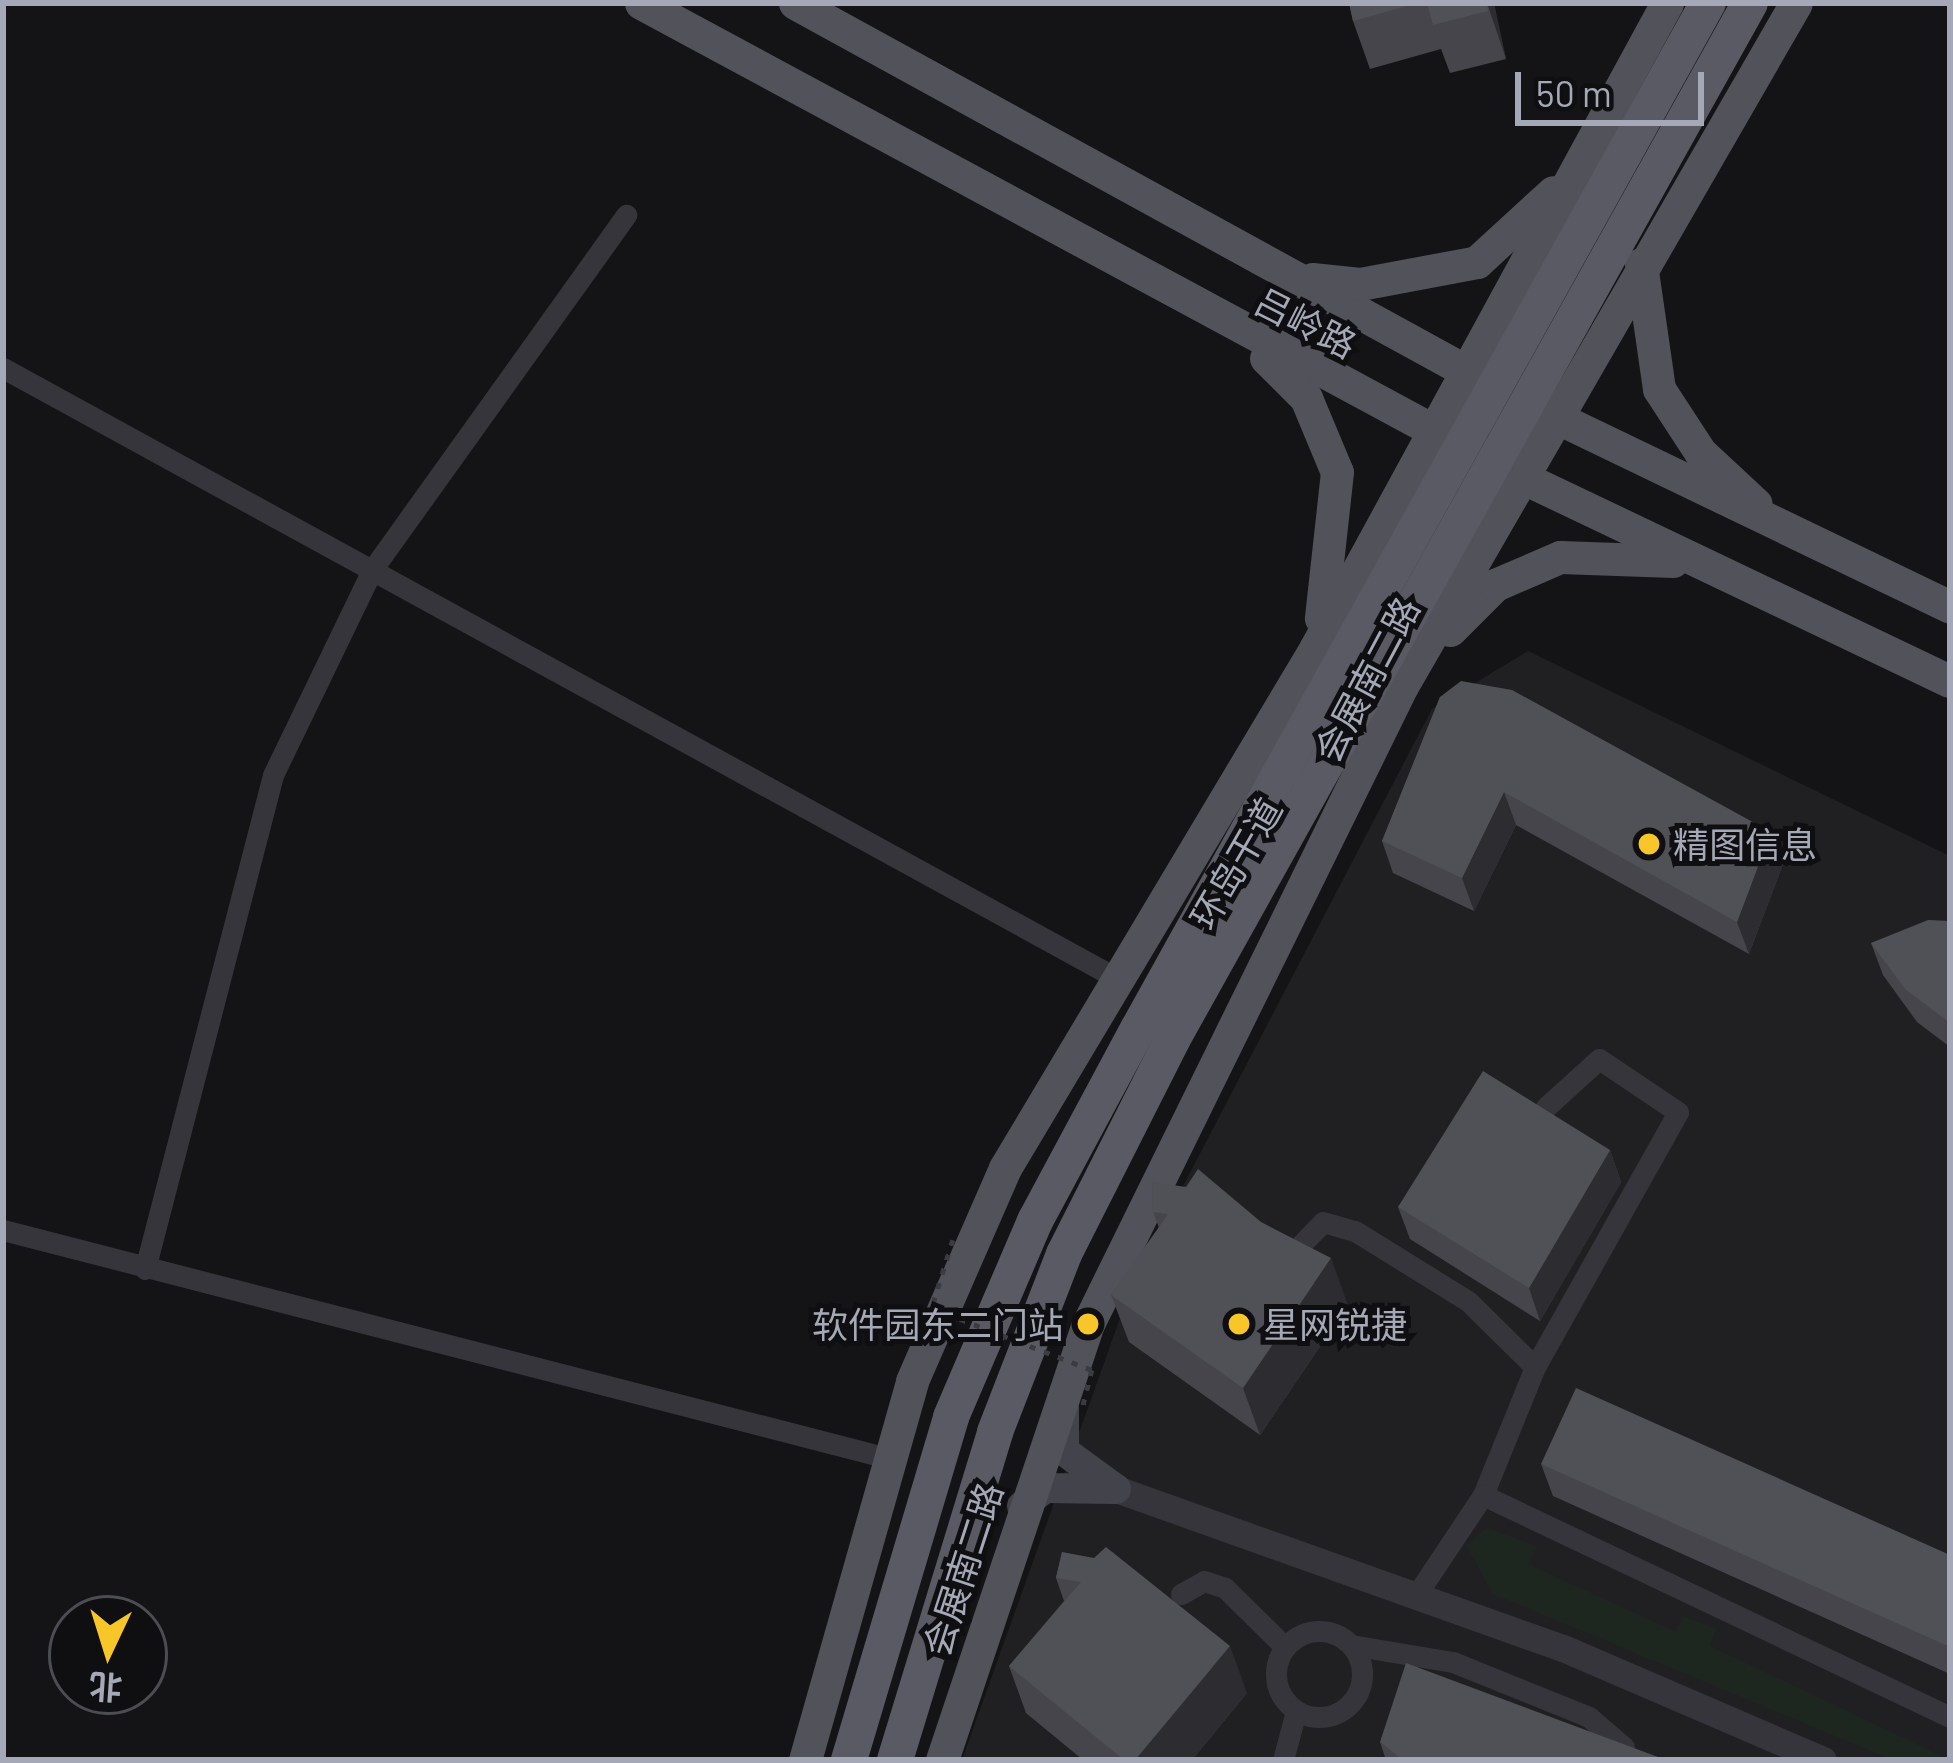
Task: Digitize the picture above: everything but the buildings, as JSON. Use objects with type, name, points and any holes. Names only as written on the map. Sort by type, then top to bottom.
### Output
[{"type":"highway","name":"环岛干道","points":[[895,1760],[906,1704],[1064,1254],[1155,1034],[1708,3]]},
{"type":"highway","name":"环岛干道","points":[[849,1760],[860,1703],[951,1417],[1035,1221],[1155,1034],[1750,3]]},
{"type":"highway","points":[[824,1760],[860,1703]]},
{"type":"highway","points":[[906,1704],[908,1760]]},
{"type":"main road","name":"吕岭路","points":[[641,3],[1201,313],[1693,563],[1950,681]]},
{"type":"main road","points":[[805,1760],[888,1458],[1005,1168],[1315,649],[1667,3]]},
{"type":"main road","name":"会展南二路","points":[[942,1760],[1022,1506],[1073,1405],[1088,1324],[1402,686],[1559,419],[1641,258],[1796,3]]},
{"type":"main road","name":"吕岭路","points":[[809,6],[1468,373],[1783,530],[1950,607]]},
{"type":"main road","points":[[1291,277],[1360,284],[1477,262],[1591,150]]},
{"type":"main road","points":[[1641,258],[1659,388],[1700,452],[1783,530]]},
{"type":"main road","points":[[1201,313],[1270,361],[1323,428],[1339,524],[1315,649]]},
{"type":"main road","points":[[1315,649],[1402,686],[1495,584],[1536,565],[1603,556],[1693,563]]},
{"type":"main road","points":[[1073,1405],[1064,1451],[1116,1490]]},
{"type":"main road","points":[[1022,1506],[1045,1488],[1116,1490]]},
{"type":"street","points":[[145,1269],[272,775],[371,570],[541,320],[626,215]]},
{"type":"street","points":[[3,368],[1118,980]]},
{"type":"street","points":[[1415,1597],[1483,1495],[1535,1366],[1678,1112],[1598,1059],[1546,1108]]},
{"type":"street","points":[[1288,1258],[1323,1222],[1355,1232],[1468,1301],[1535,1366]]},
{"type":"street","points":[[3,1230],[888,1458]]},
{"type":"street","points":[[1116,1490],[1415,1597],[1822,1760]]},
{"type":"street","points":[[1483,1495],[1950,1717]]},
{"type":"street","points":[[1181,1594],[1204,1581],[1226,1588],[1285,1647]]},
{"type":"street","points":[[1283,1760],[1296,1711],[1275,1677],[1285,1647],[1315,1631],[1351,1645],[1453,1662],[1589,1717],[1624,1747]]},
{"type":"street","points":[[1296,1711],[1330,1716],[1352,1702],[1361,1666],[1351,1645]]},
{"type":"path","points":[[953,1240],[932,1308],[1092,1370],[1073,1405]]},
{"type":"shaded area","points":[[1528,651],[1950,856],[1950,1760],[962,1760],[1133,1282],[1432,709]]},
{"type":"shaded area","points":[[1487,1528],[1537,1546],[1528,1564],[1676,1632],[1684,1616],[1716,1629],[1710,1646],[1950,1760],[1893,1760],[1493,1594],[1466,1545]]},
{"type":"place","name":"精图信息","points":[[1649,844]]},
{"type":"place","name":"软件园东二门站","points":[[1088,1324]]},
{"type":"place","name":"星网锐捷","points":[[1239,1324]]}]
